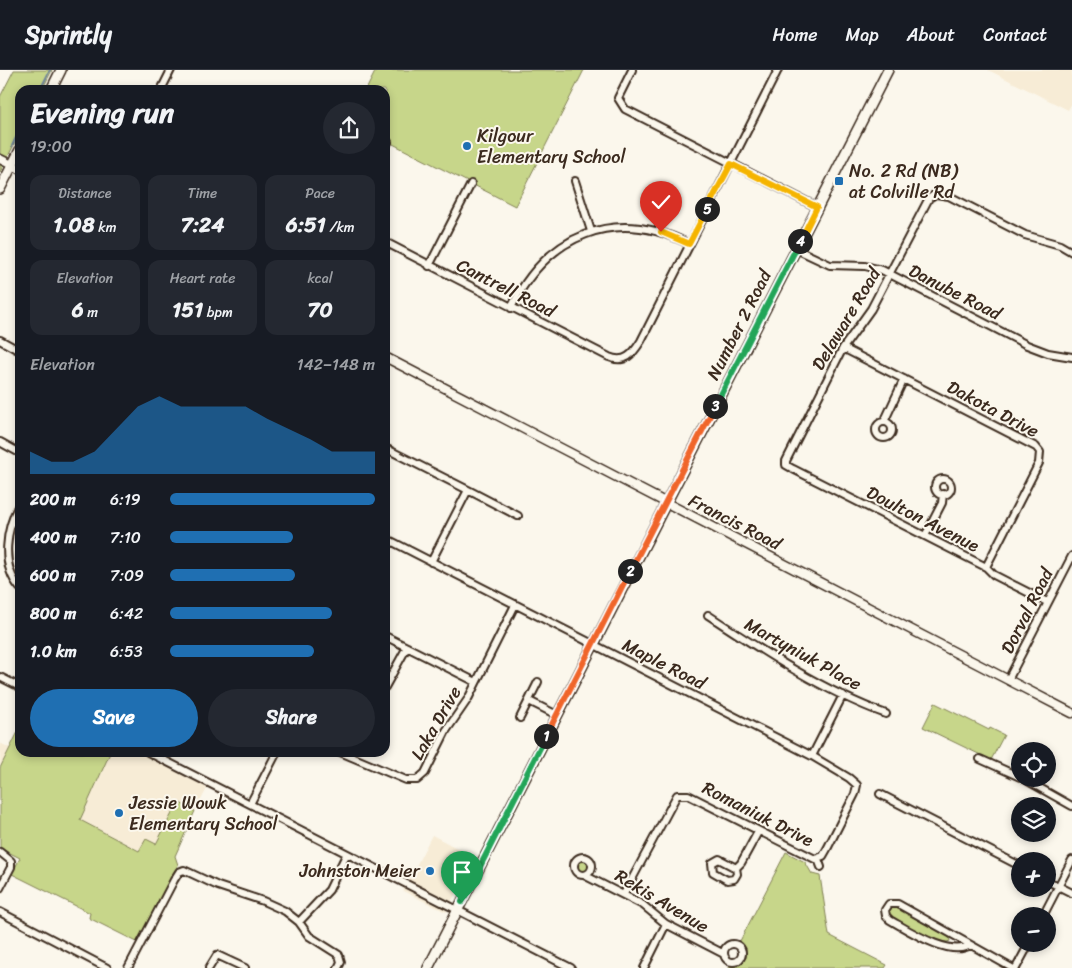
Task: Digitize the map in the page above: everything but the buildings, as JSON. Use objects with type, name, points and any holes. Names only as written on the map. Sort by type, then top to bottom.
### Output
[{"type":"main road","points":[[54,85],[61,70]]},
{"type":"main road","name":"Number 2 Road","points":[[428,968],[888,70]]},
{"type":"main road","points":[[0,189],[15,168]]},
{"type":"street","points":[[164,85],[171,70]]},
{"type":"street","points":[[632,70],[619,94],[619,101],[622,107],[817,207]]},
{"type":"street","points":[[511,308],[525,283],[547,257],[567,243],[591,231],[637,227],[661,232],[689,244],[778,70]]},
{"type":"street","points":[[0,159],[15,166]]},
{"type":"street","points":[[575,181],[591,231]]},
{"type":"street","points":[[429,266],[471,184]]},
{"type":"street","name":"Delaware Road","points":[[786,463],[787,455],[843,348],[864,321],[929,198],[936,194],[949,196],[1025,235],[1060,245],[1072,252]]},
{"type":"street","name":"Cantrell Road","points":[[390,245],[615,360],[628,358],[635,350],[689,244]]},
{"type":"street","name":"Danube Road","points":[[796,249],[830,265],[865,266],[890,275],[1027,345],[1048,353],[1072,357]]},
{"type":"street","points":[[0,340],[15,348]]},
{"type":"street","name":"Dakota Drive","points":[[843,348],[1036,447],[1040,452],[1039,463],[986,567]]},
{"type":"street","name":"Francis Road","points":[[390,360],[1072,713]]},
{"type":"street","points":[[884,422],[904,379]]},
{"type":"street","points":[[0,442],[15,450]]},
{"type":"street","points":[[390,451],[518,516]]},
{"type":"street","name":"Doulton Avenue","points":[[786,463],[793,469],[986,567],[994,575],[1047,602]]},
{"type":"street","points":[[431,562],[468,490]]},
{"type":"street","points":[[925,536],[942,503],[943,494]]},
{"type":"street","points":[[15,513],[8,529],[5,551],[8,572],[15,581]]},
{"type":"street","name":"Maple Road","points":[[390,541],[812,756],[849,778]]},
{"type":"street","name":"Dorval Road","points":[[1008,680],[1072,556]]},
{"type":"street","name":"Laka Drive","points":[[352,757],[406,780],[417,780],[425,773],[446,731],[468,699],[515,605]]},
{"type":"street","name":"Martyniuk Place","points":[[708,615],[777,660],[843,695],[886,714]]},
{"type":"street","points":[[390,638],[476,682]]},
{"type":"street","points":[[390,678],[407,647]]},
{"type":"street","points":[[0,677],[15,684]]},
{"type":"street","points":[[520,718],[538,682]]},
{"type":"street","points":[[812,756],[843,695]]},
{"type":"street","points":[[529,701],[557,715]]},
{"type":"street","points":[[158,757],[346,855],[571,968]]},
{"type":"street","points":[[250,804],[274,757]]},
{"type":"street","points":[[980,759],[1011,773]]},
{"type":"street","name":"Romaniuk Drive","points":[[818,859],[827,849],[855,794],[856,785],[849,778]]},
{"type":"street","points":[[1038,787],[1072,806]]},
{"type":"street","name":"Romaniuk Drive","points":[[624,894],[672,801],[681,792],[808,857],[818,859]]},
{"type":"street","points":[[880,794],[1011,861]]},
{"type":"street","points":[[736,868],[741,863],[758,832]]},
{"type":"street","points":[[0,852],[11,861],[0,888]]},
{"type":"street","points":[[299,922],[329,890],[346,855]]},
{"type":"street","name":"Romaniuk Drive","points":[[818,859],[821,867]]},
{"type":"street","points":[[1048,907],[1072,860]]},
{"type":"street","points":[[128,968],[174,880],[179,872],[184,870],[218,886],[263,901],[299,922],[309,936],[339,955],[341,962],[338,968]]},
{"type":"street","name":"Rekis Avenue","points":[[584,874],[649,909],[666,924],[724,954]]},
{"type":"street","points":[[1058,886],[1072,893]]},
{"type":"street","points":[[970,945],[962,948],[932,943],[890,920],[885,914],[886,908],[891,904],[898,904],[1014,968],[1024,952]]},
{"type":"street","points":[[0,912],[107,968]]},
{"type":"street","points":[[644,968],[666,924]]},
{"type":"street","points":[[209,968],[217,956],[244,968]]},
{"type":"shaded area","points":[[988,70],[1072,70],[1072,103],[1068,110]]},
{"type":"shaded area","points":[[0,743],[10,748],[0,768]]},
{"type":"shaded area","points":[[108,757],[154,757],[209,785],[195,811],[178,802],[156,844],[140,851],[80,820]]},
{"type":"shaded area","points":[[432,835],[474,857],[446,912],[403,891]]},
{"type":"green space","points":[[14,70],[52,70],[44,85],[15,85],[15,143],[0,172],[0,97]]},
{"type":"green space","points":[[376,70],[584,70],[515,206],[390,143],[390,85],[368,85]]},
{"type":"green space","points":[[935,703],[989,730],[990,728],[1004,735],[991,760],[923,727]]},
{"type":"green space","points":[[15,738],[15,757],[108,757],[80,820],[139,851],[146,839],[156,844],[178,802],[195,811],[175,856],[178,865],[137,942],[89,918],[90,913],[12,874],[20,858],[0,848],[0,768]]},
{"type":"green space","points":[[786,852],[805,862],[812,874],[820,876],[829,935],[887,965],[885,968],[729,968],[730,965],[740,964],[746,958],[746,948],[740,941]]},
{"type":"green space","points":[[583,860],[589,866],[583,872],[577,866]]},
{"type":"green space","points":[[892,908],[897,908],[949,937],[950,941],[934,940],[892,917],[889,912]]},
{"type":"waterway","points":[[42,85],[50,70]]},
{"type":"waterway","points":[[12,146],[15,140]]},
{"type":"place","name":"Kilgour Elementary School","points":[[467,146]]},
{"type":"place","name":"No. 2 Rd (NB) at Colville Rd","points":[[839,181]]},
{"type":"place","name":"Jessie Wowk Elementary School","points":[[119,813]]},
{"type":"place","name":"Johnston Meier","points":[[430,871]]},
{"type":"route","points":[[462,902],[817,207],[731,164],[689,244],[661,232]]}]
